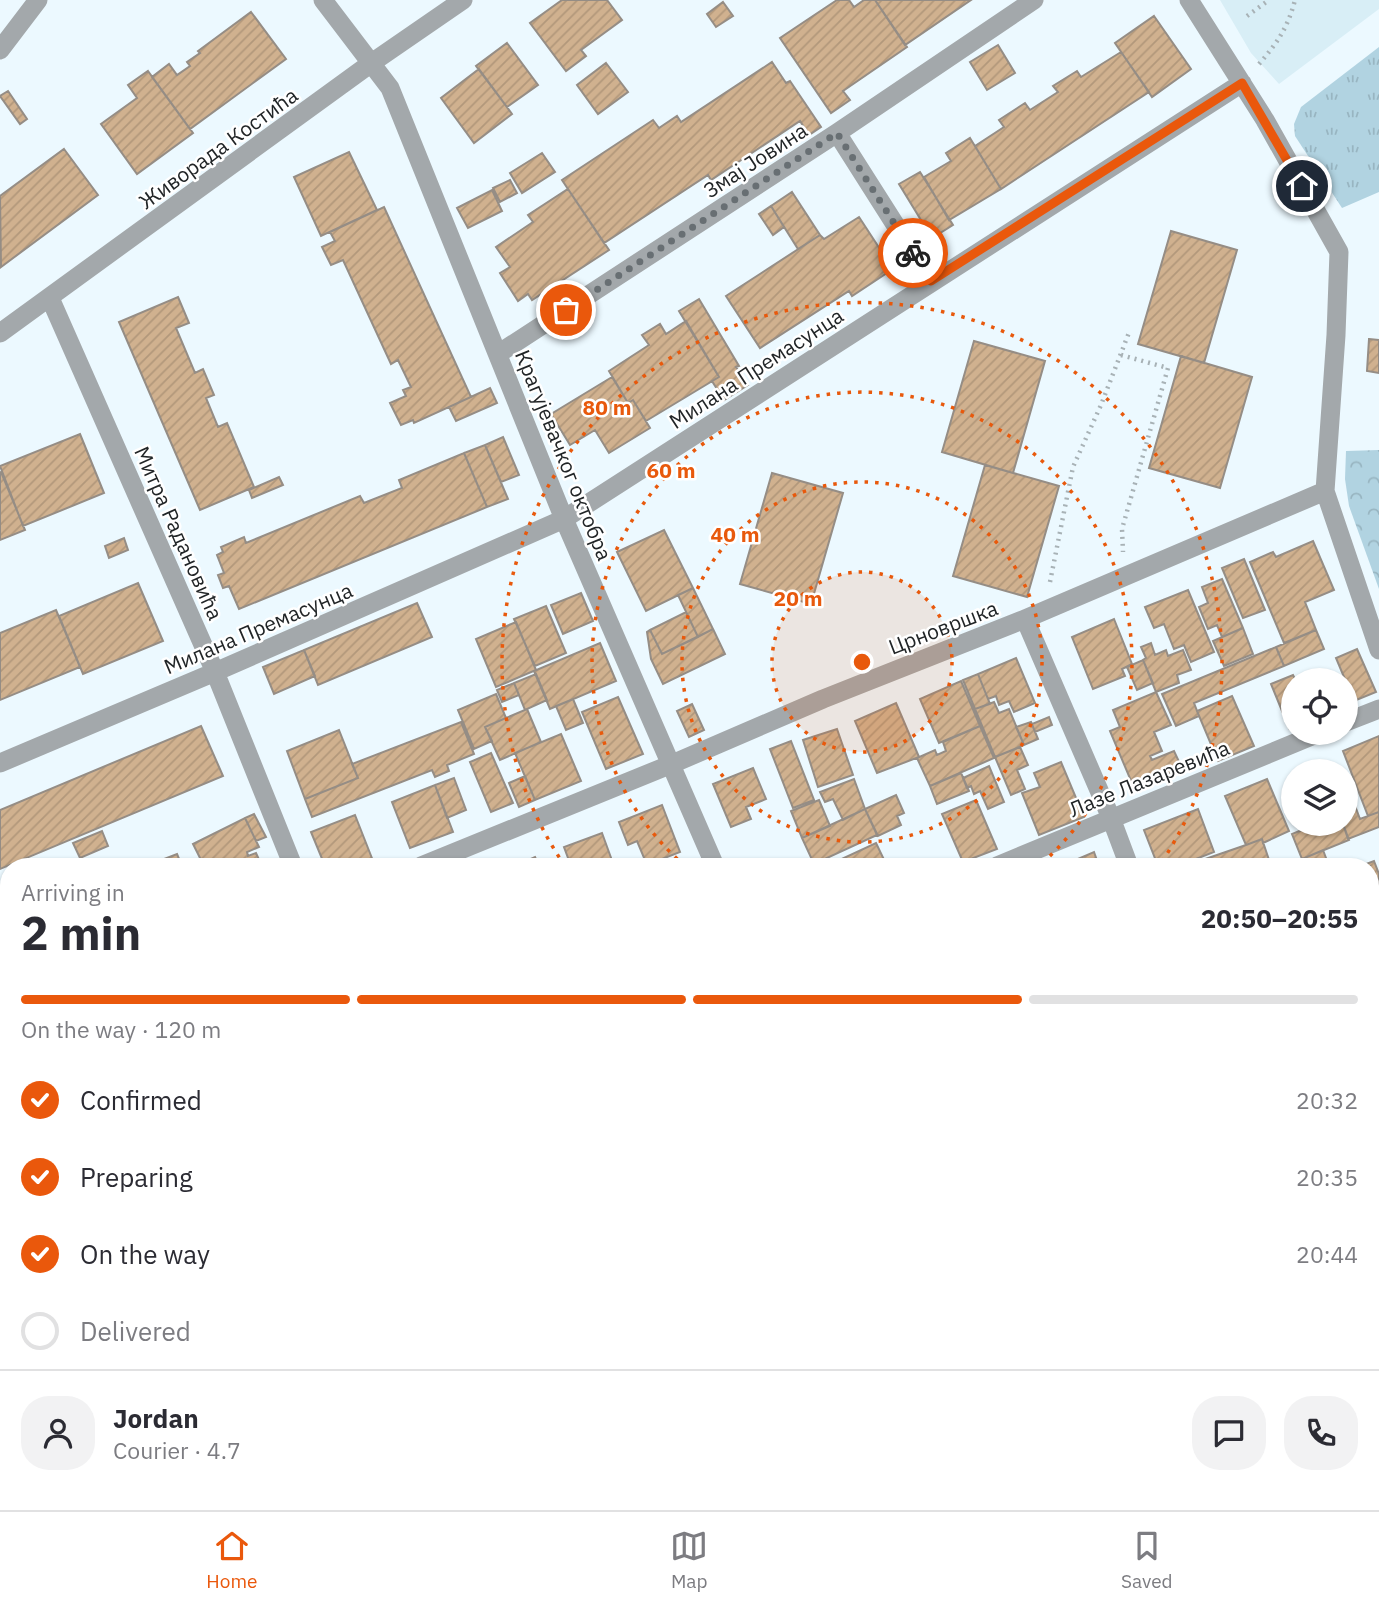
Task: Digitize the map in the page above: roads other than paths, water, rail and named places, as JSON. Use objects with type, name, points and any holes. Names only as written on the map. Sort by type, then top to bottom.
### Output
[{"type":"street","points":[[0,50],[38,0]]},
{"type":"street","name":"Крагујевачког октобра","points":[[323,0],[390,88],[564,519],[712,858]]},
{"type":"street","name":"Живорада Костића","points":[[0,333],[370,64],[463,0]]},
{"type":"street","name":"Змај Јовина","points":[[498,354],[837,133],[1034,0]]},
{"type":"street","points":[[1189,0],[1242,83],[1339,252],[1325,491],[1379,650]]},
{"type":"street","name":"Милана Премасунца","points":[[0,763],[564,519],[1242,83]]},
{"type":"street","points":[[837,133],[931,281]]},
{"type":"street","name":"Митра Радановића","points":[[50,298],[215,672],[290,858]]},
{"type":"street","name":"Црновршка","points":[[441,858],[673,765],[823,699],[1025,619],[1325,491]]},
{"type":"street","points":[[1025,619],[1126,858]]},
{"type":"street","points":[[1358,717],[1379,709]]},
{"type":"street","name":"Лазе Лазаревића","points":[[1016,858],[1290,745]]}]
